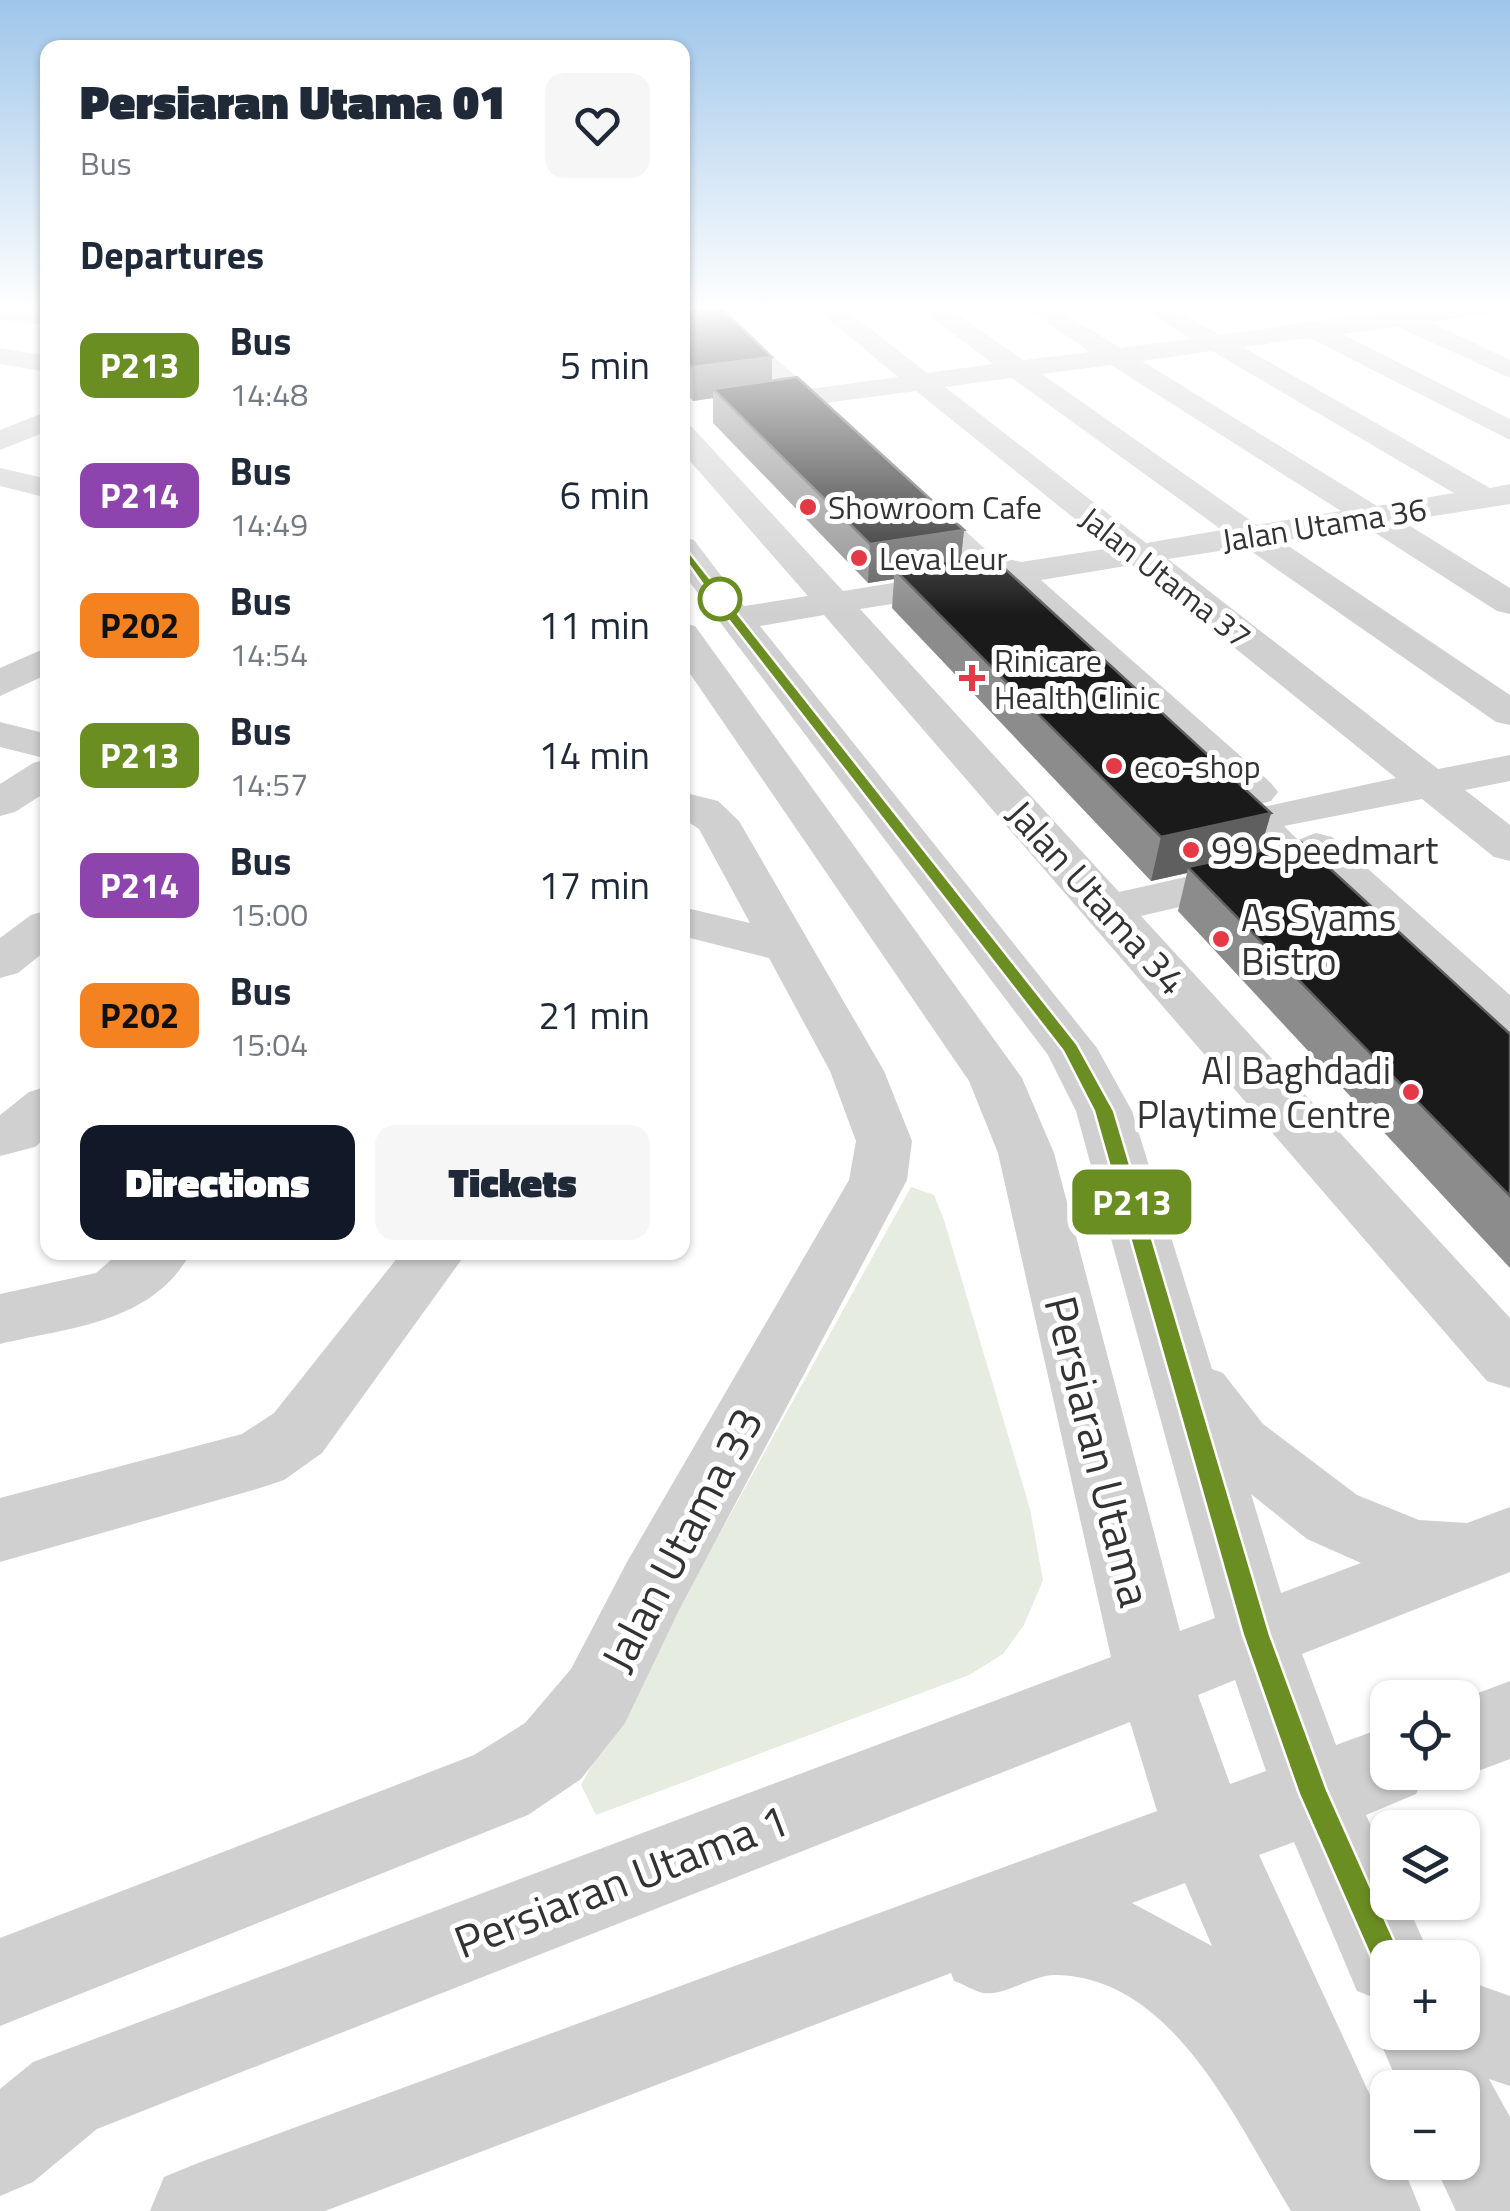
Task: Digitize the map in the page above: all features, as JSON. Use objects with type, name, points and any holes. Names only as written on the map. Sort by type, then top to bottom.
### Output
[{"type":"street","points":[[808,408],[876,458],[1004,576],[1280,814],[1510,1023]]},
{"type":"street","name":"Jalan Utama 37","points":[[952,408],[1510,847]]},
{"type":"street","points":[[1073,408],[1251,536],[1510,712]]},
{"type":"street","points":[[1198,408],[1510,603]]},
{"type":"street","points":[[1336,408],[1497,496]]},
{"type":"street","points":[[1466,408],[1510,431]]},
{"type":"street","points":[[0,410],[40,419]]},
{"type":"street","points":[[0,441],[40,423]]},
{"type":"street","name":"Jalan Utama 34","points":[[690,423],[832,602],[1510,1362]]},
{"type":"street","points":[[0,477],[40,487]]},
{"type":"street","name":"Jalan Utama 36","points":[[734,619],[1497,496]]},
{"type":"street","points":[[690,558],[1071,1048],[1104,1111],[1257,1635],[1351,1780],[1384,1940]]},
{"type":"street","points":[[1004,576],[1298,866],[1510,1064]]},
{"type":"street","name":"Persiaran Utama","points":[[690,645],[995,1078],[1026,1153],[1154,1674],[1206,1834],[1373,2211]]},
{"type":"street","points":[[0,684],[40,662]]},
{"type":"street","points":[[0,734],[40,745]]},
{"type":"street","points":[[1280,814],[1510,768]]},
{"type":"street","points":[[0,803],[40,777]]},
{"type":"street","name":"Jalan Utama 33","points":[[0,1982],[499,1786],[553,1751],[598,1696],[652,1586],[878,1180],[884,1140],[856,1071],[717,821],[690,807]]},
{"type":"street","points":[[1108,910],[1298,866]]},
{"type":"street","points":[[690,928],[787,948]]},
{"type":"street","points":[[0,962],[40,931]]},
{"type":"street","points":[[0,1136],[15,1133],[40,1112]]},
{"type":"street","points":[[0,1319],[114,1293],[151,1260]]},
{"type":"street","points":[[0,1530],[260,1459],[298,1433],[432,1260]]},
{"type":"street","points":[[1182,1368],[1239,1445],[1332,1516],[1418,1552],[1489,1547]]},
{"type":"street","name":"Persiaran Utama 1","points":[[0,2149],[66,2094],[1489,1547]]},
{"type":"street","points":[[1480,1731],[1510,1720]]},
{"type":"street","points":[[198,2211],[1351,1780]]},
{"type":"street","points":[[664,2037],[1054,1932],[1126,1944],[1183,1978],[1228,2026],[1347,2211]]},
{"type":"street","points":[[1480,2030],[1510,2041]]},
{"type":"street","points":[[1480,2157],[1506,2211]]},
{"type":"shaded area","points":[[911,1187],[934,1195],[944,1220],[1030,1509],[1043,1580],[1024,1625],[1003,1654],[969,1675],[596,1815],[581,1785]]},
{"type":"building","points":[[732,408],[831,408],[964,530],[870,544]]},
{"type":"building","points":[[989,554],[1271,813],[1161,837],[894,569]]},
{"type":"building","points":[[1301,842],[1510,1034],[1510,1196],[1188,867]]},
{"type":"bus line","name":"P213","points":[[690,558],[1071,1048],[1104,1111],[1257,1635],[1314,1794],[1379,1940]]},
{"type":"place","name":"Showroom Cafe","points":[[808,507]]},
{"type":"place","name":"Leva Leur","points":[[859,558]]},
{"type":"place","name":"Rinicare Health Clinic","points":[[972,678]]},
{"type":"place","name":"eco-shop","points":[[1114,766]]},
{"type":"place","name":"99 Speedmart","points":[[1191,850]]},
{"type":"place","name":"As Syams Bistro","points":[[1221,939]]},
{"type":"place","name":"Al Baghdadi Playtime Centre","points":[[1411,1092]]}]
